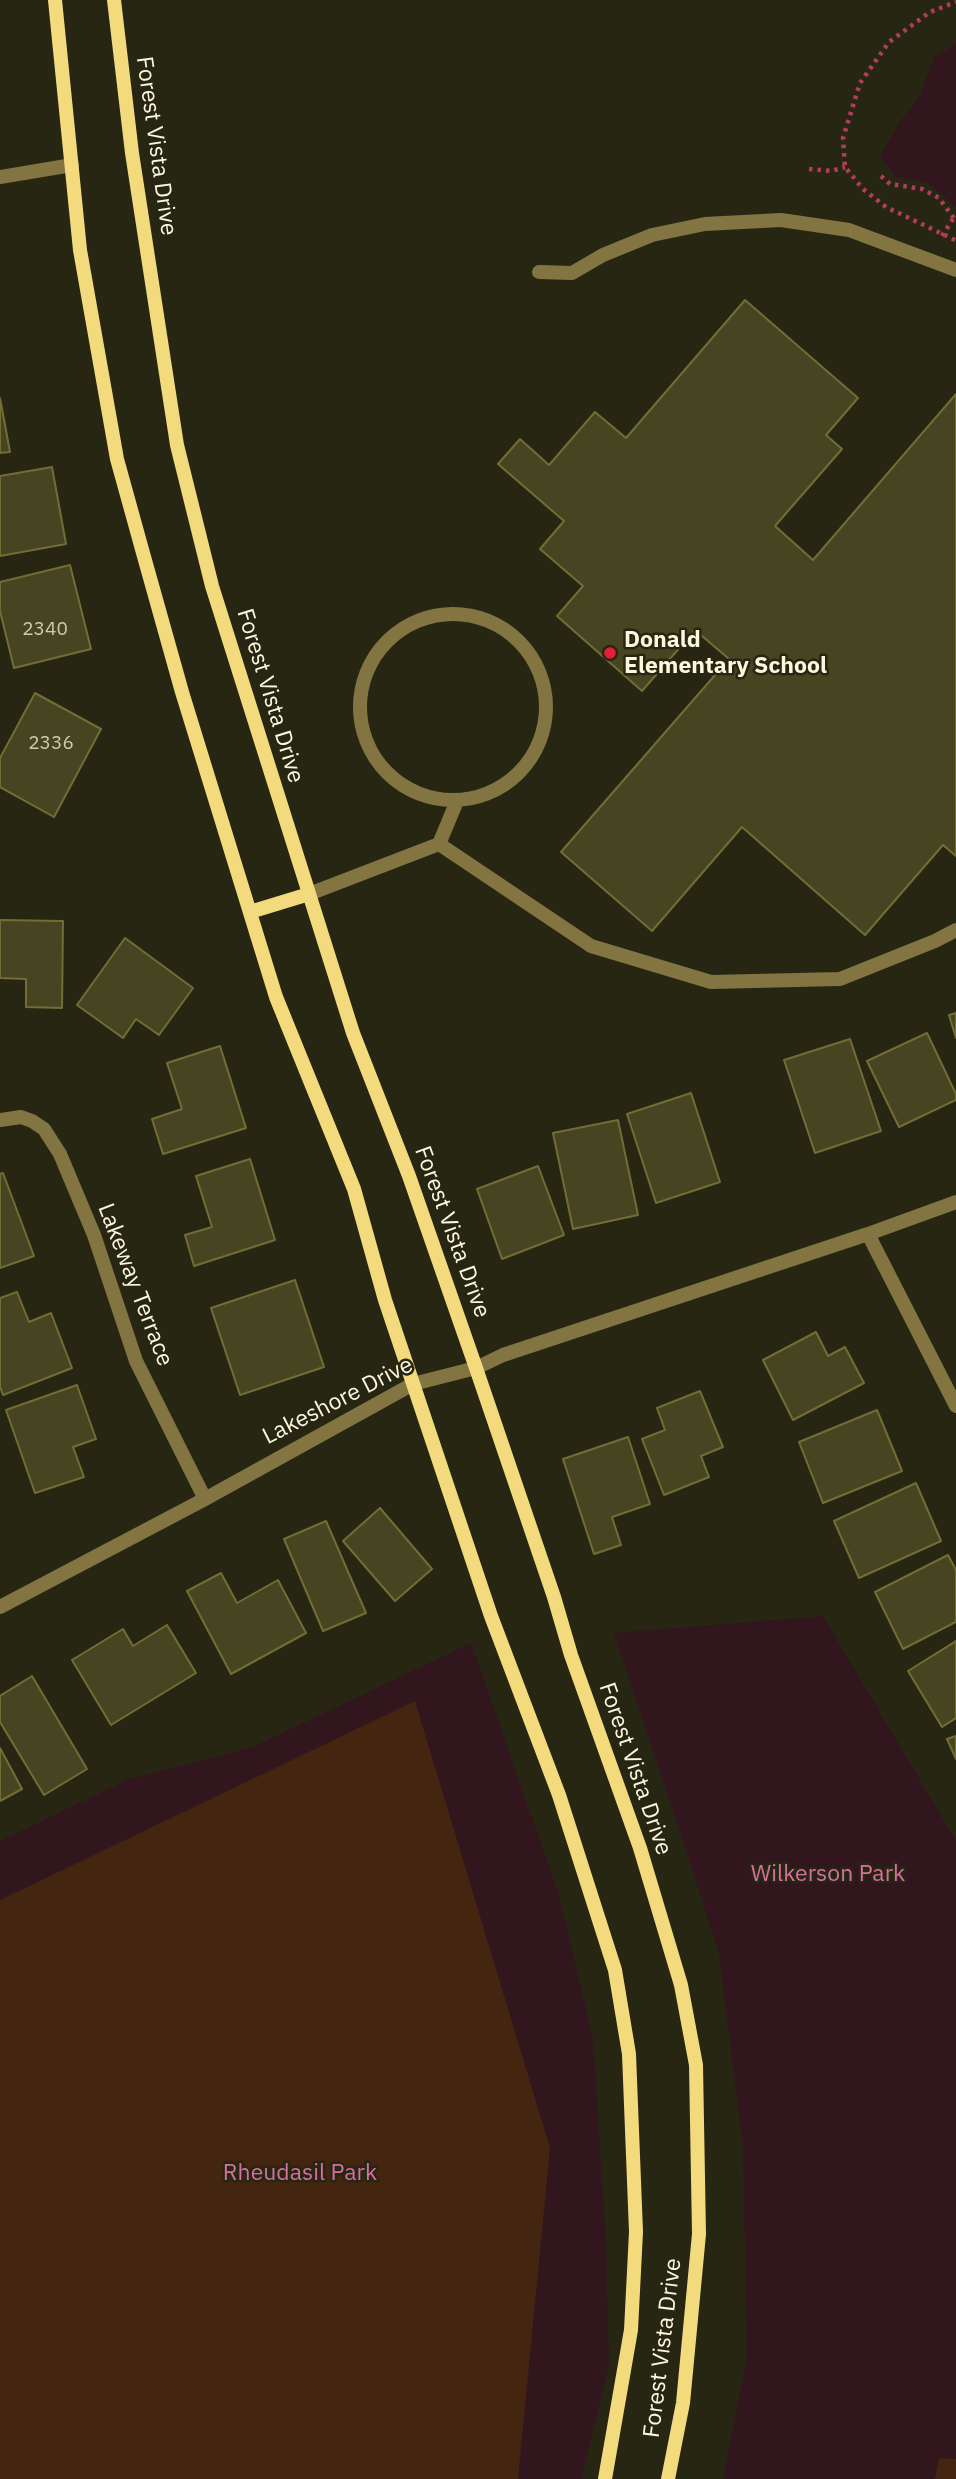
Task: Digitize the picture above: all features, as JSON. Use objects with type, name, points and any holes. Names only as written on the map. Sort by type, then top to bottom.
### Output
[{"type":"main road","name":"Forest Vista Drive","points":[[55,0],[80,250],[117,459],[182,692],[276,997],[354,1189],[385,1300],[491,1616],[559,1795],[617,1982],[629,2054],[636,2232],[631,2330],[605,2479]]},
{"type":"main road","name":"Forest Vista Drive","points":[[114,0],[132,153],[177,445],[212,586],[353,1033],[409,1176],[476,1368],[571,1655],[640,1848],[681,1985],[696,2065],[699,2234],[683,2403],[668,2479]]},
{"type":"main road","points":[[250,912],[309,894]]},
{"type":"street","points":[[0,177],[72,165]]},
{"type":"street","points":[[539,272],[572,273],[603,255],[652,235],[705,225],[781,220],[849,230],[956,270]]},
{"type":"street","points":[[459,613],[490,621],[517,639],[537,664],[546,695],[544,727],[533,757],[511,781],[483,797],[457,801],[420,796],[394,781],[374,759],[362,732],[359,702],[366,673],[380,648],[403,628],[430,616],[459,613]]},
{"type":"street","points":[[309,894],[439,844],[457,801]]},
{"type":"street","points":[[439,844],[592,946],[711,982],[840,979],[956,930]]},
{"type":"street","name":"Lakeway Terrace","points":[[0,1120],[22,1117],[32,1121],[44,1129],[60,1154],[94,1235],[136,1361],[205,1499]]},
{"type":"street","name":"Lakeshore Drive","points":[[0,1607],[205,1499],[336,1424],[413,1384],[476,1368],[503,1355],[868,1234],[956,1202]]},
{"type":"street","points":[[868,1234],[956,1406]]},
{"type":"path","points":[[956,2],[930,12],[889,42],[860,83],[844,138],[845,167],[863,189],[886,206],[956,240]]},
{"type":"path","points":[[808,169],[831,171],[845,167]]},
{"type":"path","points":[[881,176],[890,184],[922,189],[939,198],[956,221]]},
{"type":"green space","points":[[956,44],[956,207],[928,183],[895,177],[880,156],[899,123],[920,95],[934,57]]},
{"type":"green space","name":"Wilkerson Park","points":[[823,1616],[956,1841],[956,2479],[723,2479],[747,2356],[743,2147],[719,1952],[614,1633]]},
{"type":"green space","name":"Rheudasil Park","points":[[471,1643],[559,1895],[593,2039],[606,2241],[609,2365],[581,2479],[0,2479],[0,1841],[127,1780],[253,1747]]},
{"type":"shaded area","name":"Rheudasil Park","points":[[415,1701],[550,2148],[518,2479],[0,2479],[0,1900]]},
{"type":"shaded area","points":[[939,2458],[956,2459],[956,2479],[935,2479]]},
{"type":"building","points":[[745,300],[858,398],[826,435],[842,449],[775,526],[813,560],[956,394],[956,856],[943,845],[865,935],[742,827],[652,931],[561,852],[729,659],[695,630],[642,691],[557,616],[583,586],[540,549],[564,521],[498,464],[520,439],[549,465],[595,412],[626,438]]},
{"type":"building","points":[[0,398],[10,452],[0,453]]},
{"type":"building","points":[[52,467],[66,544],[0,556],[0,476]]},
{"type":"building","points":[[70,565],[91,649],[14,668],[0,611],[0,582]]},
{"type":"building","points":[[35,693],[101,729],[54,817],[0,787],[0,758]]},
{"type":"building","points":[[0,920],[63,921],[62,1008],[26,1007],[26,979],[0,978]]},
{"type":"building","points":[[125,938],[193,988],[159,1035],[136,1019],[123,1038],[77,1005]]},
{"type":"building","points":[[956,1013],[956,1038],[949,1015]]},
{"type":"building","points":[[927,1033],[956,1094],[956,1100],[899,1127],[867,1061]]},
{"type":"building","points":[[850,1039],[881,1131],[815,1153],[784,1060]]},
{"type":"building","points":[[220,1046],[246,1128],[163,1154],[152,1119],[182,1109],[167,1063]]},
{"type":"building","points":[[691,1093],[720,1182],[656,1203],[627,1114]]},
{"type":"building","points":[[618,1120],[638,1215],[573,1229],[553,1133]]},
{"type":"building","points":[[250,1159],[275,1240],[194,1266],[185,1235],[212,1227],[196,1176]]},
{"type":"building","points":[[538,1166],[564,1235],[502,1259],[477,1189]]},
{"type":"building","points":[[3,1173],[34,1256],[0,1268],[0,1174]]},
{"type":"building","points":[[295,1280],[324,1367],[240,1395],[211,1308]]},
{"type":"building","points":[[17,1292],[29,1322],[51,1313],[72,1368],[3,1395],[0,1387],[0,1298]]},
{"type":"building","points":[[816,1332],[828,1356],[845,1347],[864,1383],[793,1420],[763,1360]]},
{"type":"building","points":[[77,1385],[96,1439],[73,1447],[84,1477],[35,1493],[6,1410]]},
{"type":"building","points":[[700,1391],[723,1447],[701,1456],[709,1477],[664,1495],[642,1439],[665,1430],[657,1408]]},
{"type":"building","points":[[877,1410],[902,1471],[823,1503],[799,1442]]},
{"type":"building","points":[[628,1437],[650,1504],[612,1517],[621,1545],[594,1554],[563,1459]]},
{"type":"building","points":[[916,1483],[941,1541],[859,1578],[834,1521]]},
{"type":"building","points":[[380,1508],[432,1569],[395,1601],[343,1541]]},
{"type":"building","points":[[326,1521],[366,1613],[323,1631],[284,1539]]},
{"type":"building","points":[[948,1555],[956,1570],[956,1622],[903,1649],[875,1592]]},
{"type":"building","points":[[221,1573],[237,1603],[278,1580],[306,1633],[231,1674],[187,1591]]},
{"type":"building","points":[[167,1625],[196,1673],[111,1725],[72,1660],[123,1629],[133,1646]]},
{"type":"building","points":[[956,1641],[956,1718],[942,1727],[908,1671]]},
{"type":"building","points":[[32,1676],[87,1769],[44,1795],[0,1722],[0,1696]]},
{"type":"building","points":[[956,1736],[956,1759],[947,1739]]},
{"type":"building","points":[[0,1748],[22,1789],[0,1801]]},
{"type":"place","name":"Donald Elementary School","points":[[610,653]]}]
